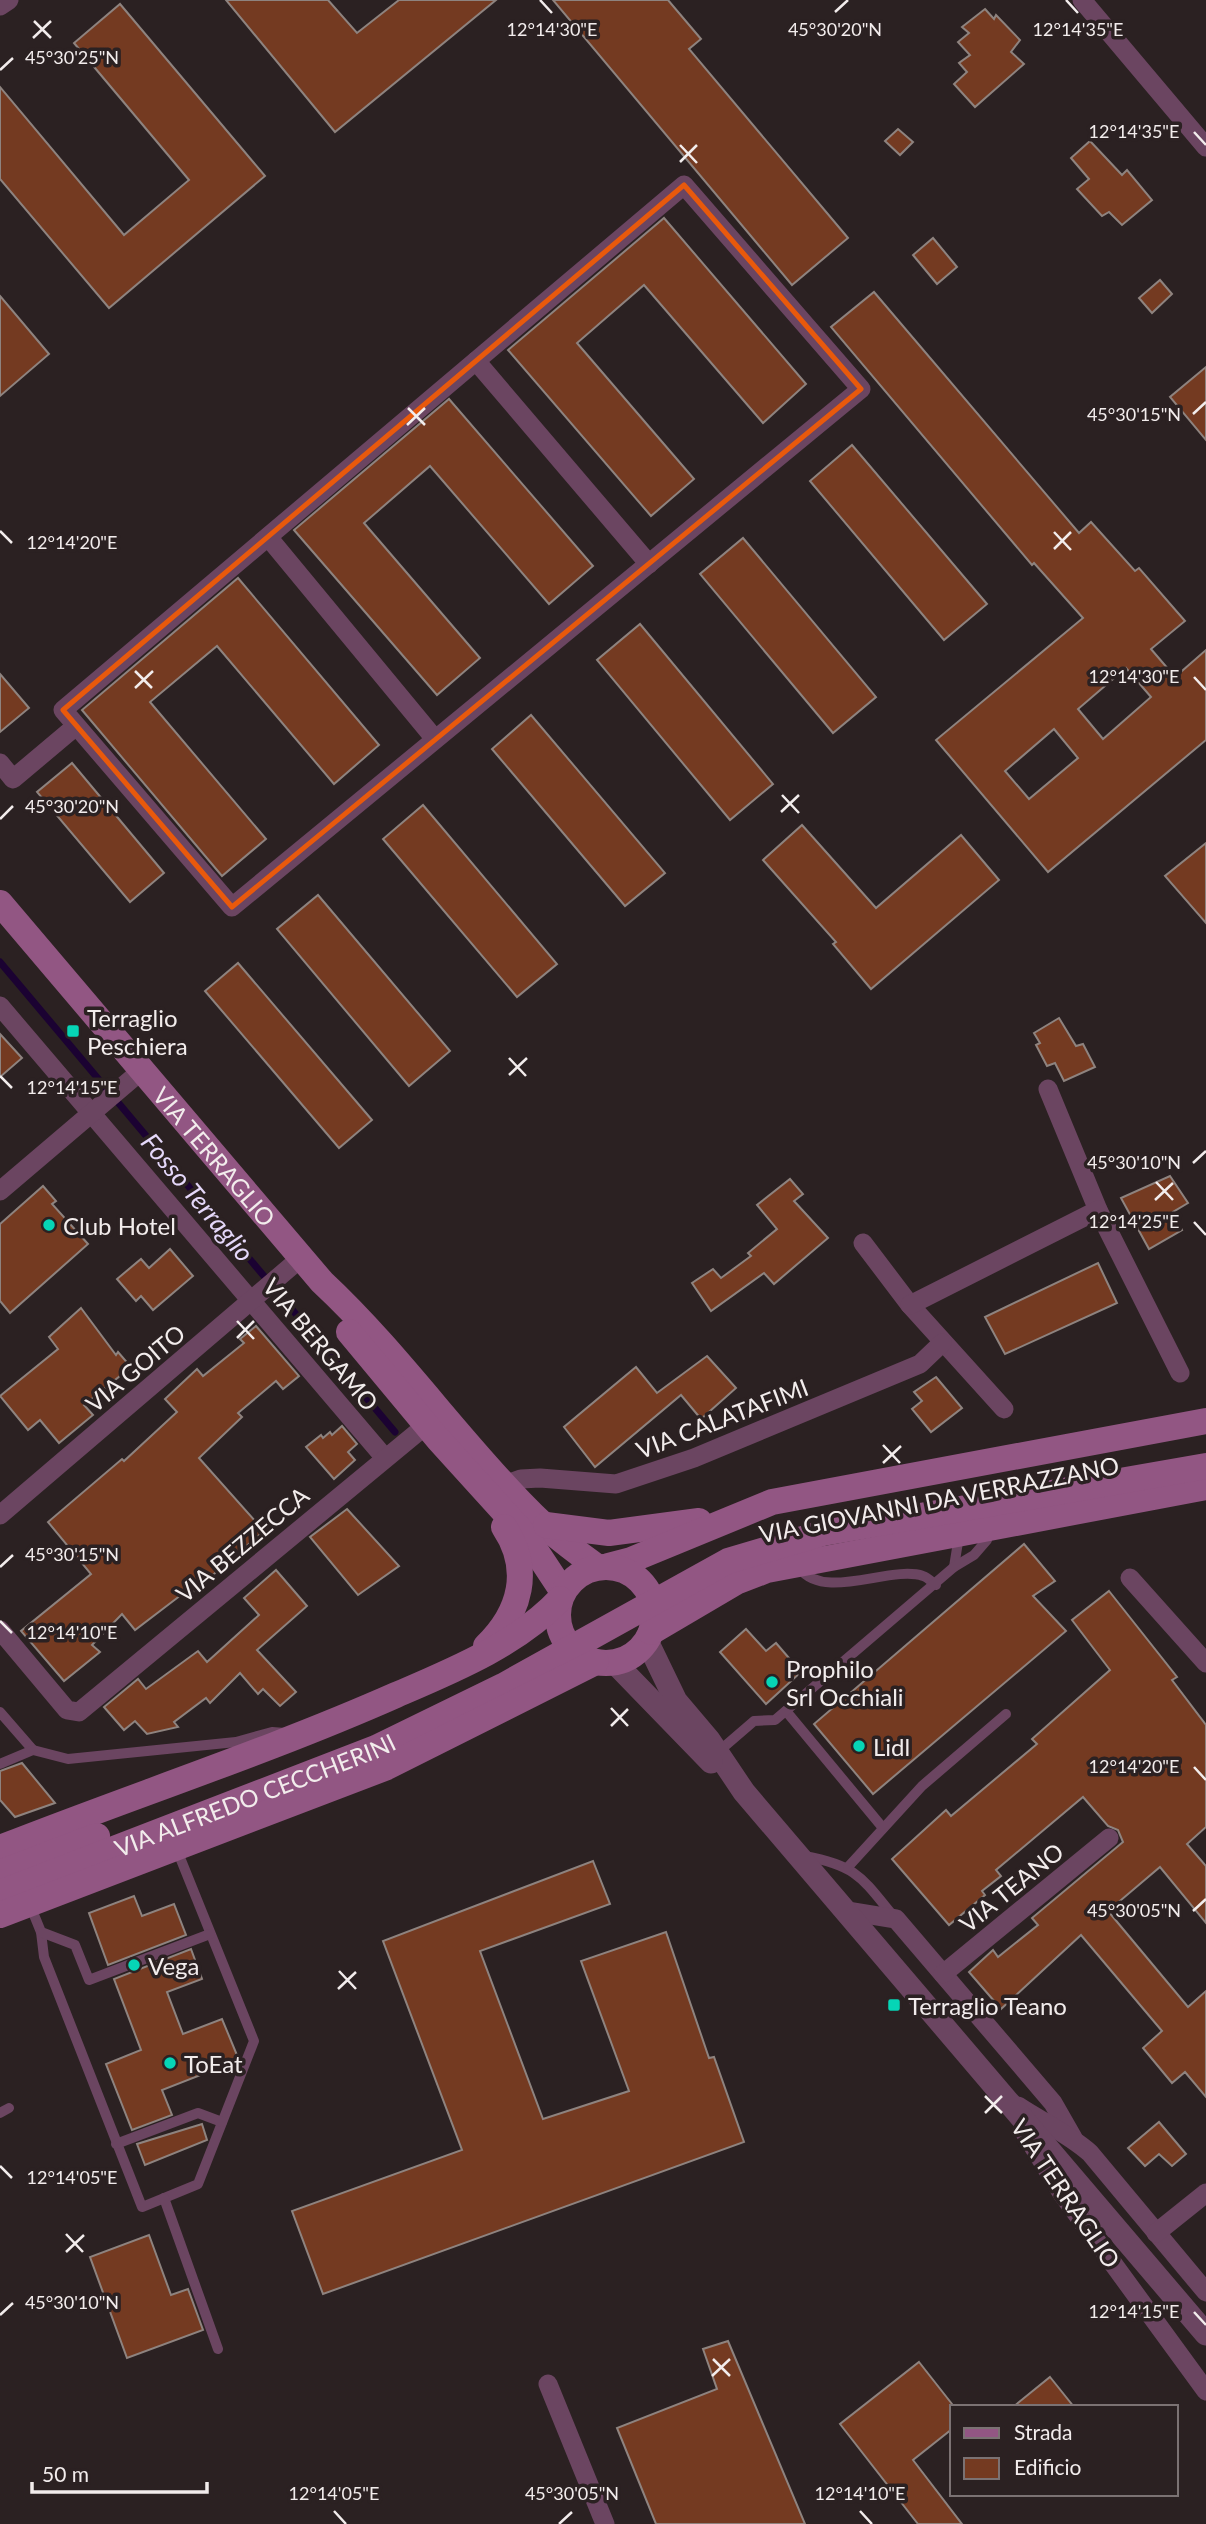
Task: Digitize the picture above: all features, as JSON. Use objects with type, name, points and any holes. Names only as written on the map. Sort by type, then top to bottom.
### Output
[{"type":"main road","name":"VIA TERRAGLIO","points":[[0,903],[133,1078],[293,1266],[322,1282],[342,1324],[435,1425],[526,1536],[562,1596]]},
{"type":"main road","points":[[543,1525],[609,1533],[738,1514],[814,1493],[1206,1421]]},
{"type":"main road","name":"VIA TERRAGLIO","points":[[435,1425],[505,1485],[543,1525],[603,1567]]},
{"type":"main road","points":[[435,1425],[450,1462],[509,1534],[516,1547],[522,1572],[519,1598],[503,1626],[491,1671]]},
{"type":"main road","name":"VIA GIOVANNI DA VERRAZZANO","points":[[491,1671],[678,1568],[754,1534],[821,1517],[1206,1449]]},
{"type":"main road","name":"VIA GIOVANNI DA VERRAZZANO","points":[[491,1671],[728,1561],[762,1550],[823,1533],[1206,1466]]},
{"type":"main road","points":[[0,1915],[387,1767],[605,1662],[632,1655],[649,1637],[736,1582],[796,1563],[1206,1487]]},
{"type":"main road","points":[[0,1848],[303,1734],[428,1681],[491,1671],[527,1628],[562,1596],[577,1576],[631,1560],[738,1514]]},
{"type":"main road","points":[[603,1567],[630,1573],[646,1588],[654,1609],[649,1637]]},
{"type":"main road","points":[[562,1596],[558,1613],[564,1639],[583,1657],[605,1662]]},
{"type":"main road","name":"VIA ALFREDO CECCHERINI","points":[[0,1873],[376,1748],[491,1671]]},
{"type":"main road","name":"VIA ALFREDO CECCHERINI","points":[[0,1893],[228,1796]]},
{"type":"street","points":[[0,6],[9,0]]},
{"type":"street","points":[[1082,0],[1206,147]]},
{"type":"street","points":[[684,185],[861,389],[232,906],[63,710],[476,361],[684,185]]},
{"type":"street","points":[[476,361],[649,564]]},
{"type":"street","points":[[268,537],[435,739]]},
{"type":"street","points":[[0,763],[13,779],[76,726]]},
{"type":"street","name":"VIA BERGAMO","points":[[0,1006],[96,1110],[256,1297],[386,1458]]},
{"type":"street","points":[[0,1191],[133,1078]]},
{"type":"street","points":[[1048,1089],[1098,1210],[1180,1373]]},
{"type":"street","points":[[910,1305],[1098,1210]]},
{"type":"street","points":[[863,1243],[910,1305],[1004,1409]]},
{"type":"street","name":"VIA GOITO","points":[[0,1515],[293,1266]]},
{"type":"street","name":"VIA CALATAFIMI","points":[[505,1485],[521,1479],[540,1478],[616,1484],[694,1458],[920,1364],[943,1343]]},
{"type":"street","name":"VIA BEZZECCA","points":[[0,1630],[68,1710],[79,1712],[386,1458],[435,1425]]},
{"type":"street","points":[[1130,1578],[1206,1663]]},
{"type":"street","name":"VIA TERRAGLIO","points":[[649,1637],[676,1700],[718,1753],[744,1792],[1206,2334]]},
{"type":"street","name":"VIA TERRAGLIO","points":[[605,1662],[744,1792]]},
{"type":"street","name":"VIA TEANO","points":[[943,1974],[1109,1838]]},
{"type":"street","points":[[847,1911],[896,1919]]},
{"type":"street","name":"VIA TERRAGLIO","points":[[896,1919],[1053,2102],[1073,2138]]},
{"type":"street","name":"VIA TERRAGLIO","points":[[1003,2096],[1056,2131],[1073,2138],[1090,2153],[1206,2292]]},
{"type":"street","name":"VIA TERRAGLIO","points":[[1003,2096],[1063,2195],[1206,2391]]},
{"type":"street","points":[[1156,2233],[1206,2193]]},
{"type":"street","points":[[548,2384],[604,2524]]},
{"type":"lane","points":[[718,1753],[754,1721],[775,1720],[954,1567],[974,1555],[987,1540]]},
{"type":"lane","points":[[954,1567],[958,1542]]},
{"type":"lane","points":[[796,1563],[804,1574],[819,1580],[855,1581],[892,1575],[923,1576],[936,1585]]},
{"type":"lane","points":[[786,1711],[884,1828]]},
{"type":"lane","points":[[0,1712],[33,1750],[68,1759],[236,1742],[272,1732],[303,1734]]},
{"type":"lane","points":[[848,1867],[922,1786],[1006,1714]]},
{"type":"lane","points":[[0,1764],[33,1750]]},
{"type":"lane","points":[[30,1904],[41,1932],[44,1957],[142,2207],[198,2184],[254,2041],[177,1849]]},
{"type":"lane","points":[[797,1854],[848,1867],[861,1876],[896,1919]]},
{"type":"lane","points":[[41,1932],[75,1945],[89,1980],[210,1934]]},
{"type":"lane","points":[[116,2144],[198,2113],[222,2122]]},
{"type":"lane","points":[[164,2198],[218,2349]]},
{"type":"highlighted area","points":[[684,185],[861,389],[232,907],[63,710]]},
{"type":"building","points":[[226,0],[328,0],[357,33],[399,0],[496,0],[335,132]]},
{"type":"building","points":[[553,0],[668,0],[701,39],[689,49],[848,238],[792,285]]},
{"type":"building","points":[[120,4],[265,176],[109,308],[0,179],[0,87],[124,235],[189,180],[74,43]]},
{"type":"building","points":[[985,9],[994,19],[996,15],[1020,40],[1011,52],[1024,64],[975,107],[954,84],[967,72],[959,63],[970,55],[958,42],[969,33],[962,27]]},
{"type":"building","points":[[898,129],[913,142],[900,155],[885,141]]},
{"type":"building","points":[[1090,141],[1122,175],[1127,170],[1152,200],[1122,225],[1109,212],[1102,216],[1077,189],[1089,179],[1071,158]]},
{"type":"building","points":[[664,218],[806,384],[763,423],[644,285],[577,343],[694,479],[651,516],[508,350]]},
{"type":"building","points":[[933,238],[957,267],[937,284],[913,255]]},
{"type":"building","points":[[1160,280],[1172,294],[1152,313],[1139,298]]},
{"type":"building","points":[[874,292],[1079,533],[1091,522],[1135,571],[1139,568],[1185,621],[1151,649],[1175,677],[1206,650],[1206,740],[1048,872],[936,740],[1083,618],[1034,563],[1032,565],[831,327]],"holes":[[[1126,668],[1151,697],[1103,739],[1078,709]],[[1054,729],[1078,758],[1029,799],[1005,771]]]},
{"type":"building","points":[[0,296],[49,354],[0,396]]},
{"type":"building","points":[[1206,367],[1206,440],[1170,397]]},
{"type":"building","points":[[449,399],[593,566],[549,604],[430,466],[364,523],[480,658],[437,695],[294,530]]},
{"type":"building","points":[[852,445],[987,604],[944,640],[810,481]]},
{"type":"building","points":[[743,538],[876,697],[833,733],[700,574]]},
{"type":"building","points":[[238,578],[379,745],[334,784],[217,646],[150,702],[266,839],[222,876],[82,710]]},
{"type":"building","points":[[640,624],[773,784],[730,820],[597,660]]},
{"type":"building","points":[[0,674],[29,708],[0,732]]},
{"type":"building","points":[[531,715],[665,873],[625,906],[492,749]]},
{"type":"building","points":[[72,763],[164,873],[130,902],[37,792]]},
{"type":"building","points":[[423,805],[557,964],[517,997],[383,839]]},
{"type":"building","points":[[802,825],[876,908],[961,835],[999,880],[871,989],[833,944],[836,942],[763,860]]},
{"type":"building","points":[[1206,843],[1206,923],[1165,876]]},
{"type":"building","points":[[318,895],[450,1051],[409,1086],[277,929]]},
{"type":"building","points":[[238,963],[372,1120],[339,1148],[205,991]]},
{"type":"building","points":[[1059,1018],[1076,1046],[1083,1044],[1095,1067],[1064,1081],[1055,1063],[1047,1066],[1036,1045],[1040,1043],[1034,1033]]},
{"type":"building","points":[[0,1034],[22,1058],[0,1077]]},
{"type":"building","points":[[1170,1176],[1188,1203],[1173,1212],[1182,1230],[1149,1249],[1121,1198]]},
{"type":"building","points":[[790,1179],[803,1194],[794,1201],[828,1238],[774,1284],[764,1273],[711,1311],[692,1283],[713,1269],[721,1278],[751,1256],[748,1253],[777,1229],[757,1205]]},
{"type":"building","points":[[43,1186],[56,1201],[52,1204],[88,1244],[10,1313],[0,1301],[0,1224]]},
{"type":"building","points":[[170,1249],[193,1276],[153,1310],[141,1296],[136,1301],[117,1279],[141,1259],[149,1268]]},
{"type":"building","points":[[1098,1263],[1117,1303],[1005,1354],[985,1317]]},
{"type":"building","points":[[81,1308],[116,1355],[118,1352],[131,1367],[84,1405],[93,1415],[59,1443],[40,1420],[28,1430],[0,1396],[58,1349],[49,1337]]},
{"type":"building","points":[[256,1326],[299,1376],[283,1389],[276,1381],[238,1413],[242,1417],[199,1458],[264,1531],[185,1599],[181,1595],[135,1630],[122,1614],[92,1645],[100,1652],[64,1681],[21,1631],[91,1574],[48,1522],[122,1459],[124,1461],[177,1412],[165,1399],[197,1369],[203,1376],[244,1343],[240,1339]]},
{"type":"building","points":[[707,1356],[736,1388],[701,1419],[681,1395],[595,1467],[564,1427],[636,1367],[657,1393]]},
{"type":"building","points":[[936,1377],[962,1408],[931,1432],[912,1409],[922,1401],[914,1392]]},
{"type":"building","points":[[342,1426],[357,1444],[348,1452],[355,1460],[334,1479],[306,1447],[321,1435],[323,1438],[330,1432],[332,1435]]},
{"type":"building","points":[[347,1509],[399,1566],[358,1595],[310,1537]]},
{"type":"building","points":[[1024,1544],[1055,1581],[1033,1596],[1066,1631],[873,1794],[814,1724]]},
{"type":"building","points":[[276,1570],[307,1606],[257,1650],[296,1692],[280,1706],[263,1689],[258,1694],[240,1673],[210,1703],[206,1698],[174,1722],[178,1727],[147,1734],[135,1721],[124,1730],[104,1707],[138,1679],[146,1689],[198,1651],[207,1662],[259,1615],[244,1598]]},
{"type":"building","points":[[1109,1591],[1177,1677],[1172,1680],[1206,1725],[1206,1827],[1187,1844],[1206,1866],[1206,1923],[1160,1867],[1108,1911],[1188,2007],[1206,1991],[1206,2097],[1185,2072],[1172,2083],[1143,2048],[1162,2031],[1081,1935],[1001,2009],[969,1972],[993,1950],[998,1957],[1038,1925],[1032,1918],[1123,1842],[1118,1830],[1108,1826],[1083,1797],[996,1870],[1001,1876],[982,1891],[985,1895],[949,1925],[892,1859],[946,1810],[951,1816],[1037,1744],[1032,1739],[1110,1670],[1072,1620]]},
{"type":"building","points":[[746,1629],[766,1651],[776,1643],[801,1672],[766,1704],[720,1652]]},
{"type":"building","points":[[22,1763],[55,1803],[15,1817],[0,1800],[0,1771]]},
{"type":"building","points":[[593,1861],[610,1904],[480,1951],[543,2119],[629,2091],[581,1961],[666,1932],[709,2058],[714,2057],[744,2142],[323,2294],[292,2211],[462,2150],[383,1941]]},
{"type":"building","points":[[134,1896],[142,1916],[174,1904],[186,1935],[108,1965],[89,1913]]},
{"type":"building","points":[[191,1949],[202,1979],[167,1992],[183,2034],[222,2019],[239,2060],[162,2090],[172,2115],[132,2130],[106,2064],[141,2050],[114,1979]]},
{"type":"building","points":[[1159,2122],[1186,2154],[1172,2166],[1159,2154],[1145,2166],[1128,2148]]},
{"type":"building","points":[[202,2124],[207,2140],[145,2165],[137,2144]]},
{"type":"building","points":[[149,2235],[171,2295],[188,2289],[203,2330],[127,2358],[90,2257]]},
{"type":"building","points":[[728,2341],[805,2524],[656,2524],[617,2428],[717,2389],[703,2349]]},
{"type":"building","points":[[919,2362],[952,2405],[950,2431],[913,2460],[962,2524],[918,2524],[840,2424]]},
{"type":"building","points":[[1050,2377],[1072,2405],[1015,2405]]},
{"type":"waterway","name":"Fosso Terraglio","points":[[0,962],[395,1432]]},
{"type":"place","name":"Terraglio Peschiera","points":[[73,1031]]},
{"type":"place","name":"Club Hotel","points":[[49,1225]]},
{"type":"place","name":"Prophilo Srl Occhiali","points":[[772,1682]]},
{"type":"place","name":"Lidl","points":[[859,1746]]},
{"type":"place","name":"Vega","points":[[134,1965]]},
{"type":"place","name":"Terraglio Teano","points":[[894,2005]]},
{"type":"place","name":"ToEat","points":[[170,2063]]}]
